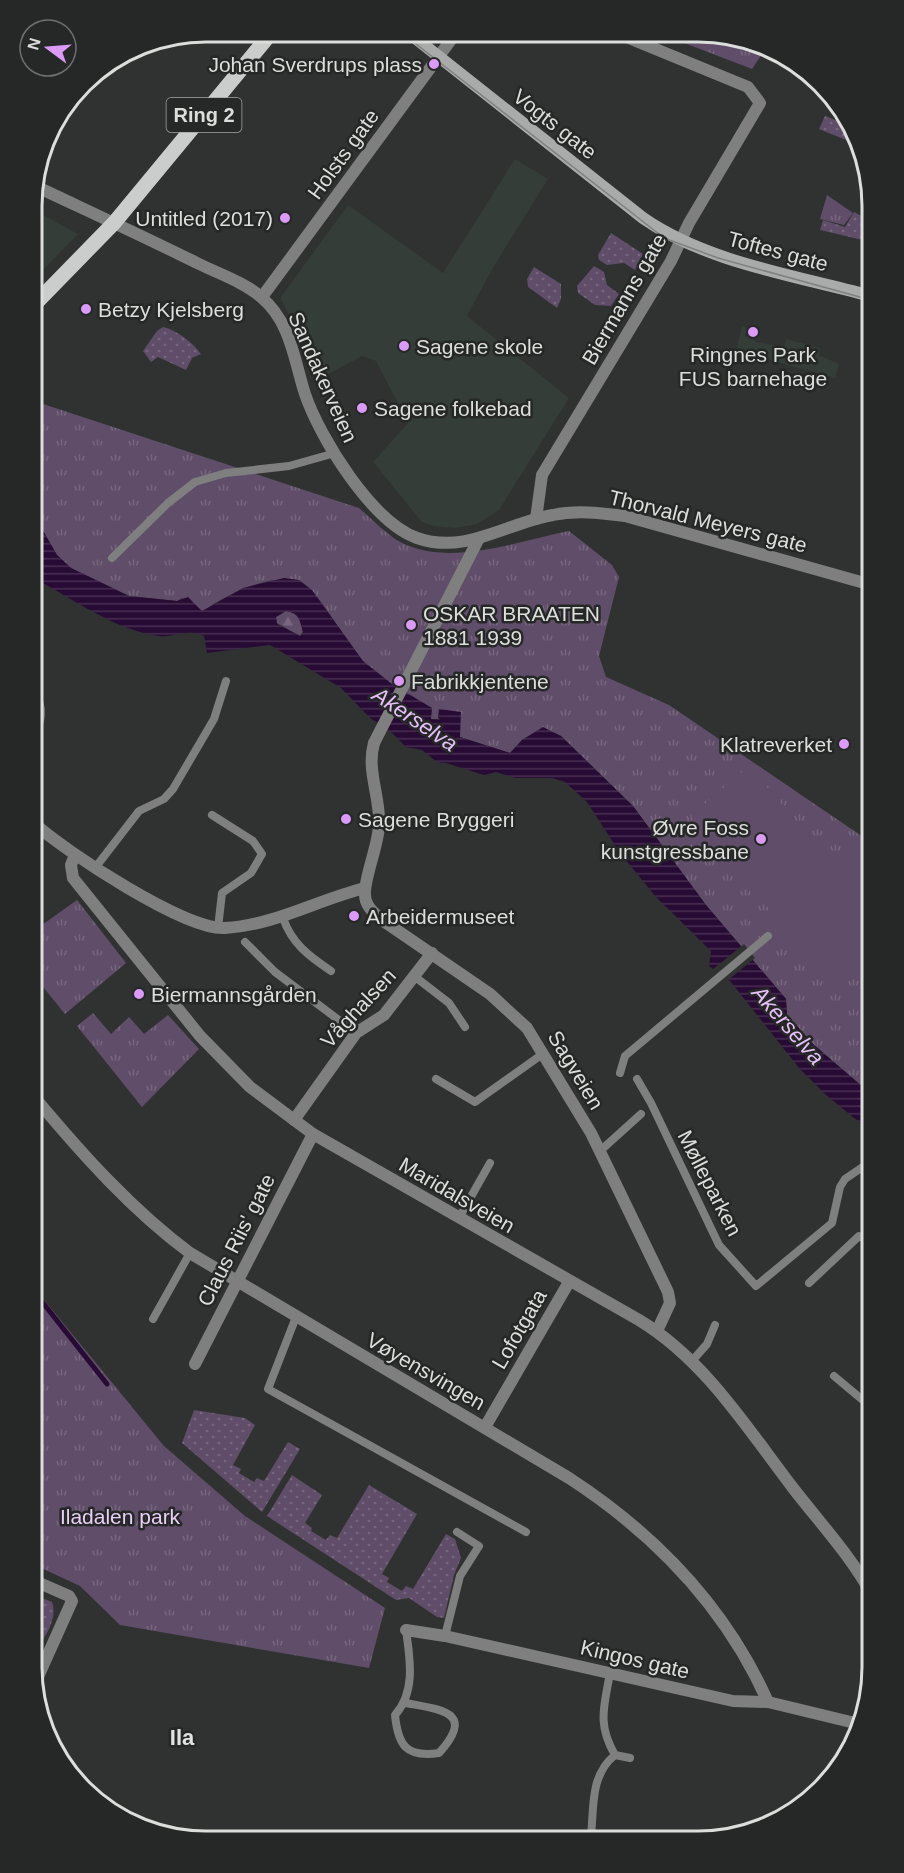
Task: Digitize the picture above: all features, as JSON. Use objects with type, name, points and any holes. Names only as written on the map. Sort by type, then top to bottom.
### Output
[{"type":"main road","name":"Ring 2","points":[[42,297],[114,223],[264,42]]},
{"type":"main road","name":"Vogts gate","points":[[421,42],[643,218],[680,241]]},
{"type":"main road","name":"Toftes gate","points":[[680,241],[717,255],[862,294]]},
{"type":"street","name":"Holsts gate","points":[[262,297],[449,42]]},
{"type":"street","name":"Biermanns gate","points":[[537,519],[542,475],[760,103],[748,87],[638,42]]},
{"type":"street","name":"Sandakerveien","points":[[43,189],[262,297],[284,327],[292,343],[306,396],[335,453],[375,508],[409,534],[447,543],[478,540],[537,519]]},
{"type":"street","name":"Thorvald Meyers gate","points":[[537,519],[579,512],[625,516],[862,582]]},
{"type":"street","points":[[42,829],[95,868],[197,923],[218,928],[283,918],[340,894],[365,888],[380,816],[371,761],[375,741],[478,540]]},
{"type":"street","name":"Maridalsveien","points":[[75,855],[71,865],[73,878],[186,1019],[232,1071],[313,1134],[657,1331],[692,1361],[834,1539],[862,1580]]},
{"type":"street","name":"Sagveien","points":[[365,888],[364,896],[371,910],[507,1008],[526,1028],[544,1053],[600,1150],[668,1292],[670,1303],[657,1331]]},
{"type":"street","name":"Våghalsen","points":[[294,1120],[356,1034],[384,1015],[432,953]]},
{"type":"street","name":"Vøyensvingen","points":[[42,1106],[120,1191],[190,1253],[602,1499],[667,1556],[728,1629],[755,1674],[768,1702]]},
{"type":"street","name":"Claus Riis' gate","points":[[195,1364],[313,1134]]},
{"type":"street","name":"Lofotgata","points":[[484,1427],[569,1282]]},
{"type":"street","points":[[42,1584],[69,1596],[72,1606],[42,1670]]},
{"type":"street","name":"Kingos gate","points":[[406,1630],[445,1636],[733,1701],[768,1702],[852,1722]]},
{"type":"lane","points":[[112,558],[195,482],[226,473],[289,466],[335,453]]},
{"type":"lane","points":[[95,868],[139,811],[164,799],[173,789],[214,719],[226,681]]},
{"type":"lane","points":[[212,815],[253,841],[262,854],[251,873],[222,893],[218,928]]},
{"type":"lane","points":[[283,918],[294,942],[306,954],[331,971]]},
{"type":"lane","points":[[621,1072],[625,1056],[768,936]]},
{"type":"lane","points":[[245,942],[275,972],[356,1034]]},
{"type":"lane","points":[[414,976],[449,1003],[465,1026]]},
{"type":"lane","points":[[436,1079],[475,1102],[544,1053]]},
{"type":"lane","name":"Mølleparken","points":[[637,1079],[719,1245],[756,1286],[832,1222],[840,1187],[845,1179],[862,1167]]},
{"type":"lane","points":[[600,1150],[641,1114]]},
{"type":"lane","name":"Mølleparken","points":[[652,1121],[663,1130]]},
{"type":"lane","points":[[459,1218],[490,1163]]},
{"type":"lane","points":[[809,1283],[859,1236],[862,1238]]},
{"type":"lane","points":[[153,1319],[190,1253]]},
{"type":"lane","points":[[296,1317],[268,1389],[526,1532]]},
{"type":"lane","points":[[692,1361],[707,1344],[715,1325]]},
{"type":"lane","points":[[834,1376],[862,1399]]},
{"type":"lane","points":[[445,1636],[460,1576],[479,1546],[457,1532]]},
{"type":"lane","points":[[406,1630],[411,1663],[406,1702],[395,1715],[397,1736],[402,1746],[413,1752],[429,1755],[439,1753],[453,1737],[457,1725],[453,1716],[446,1711],[406,1702]]},
{"type":"lane","points":[[610,1673],[602,1721],[604,1733],[615,1755]]},
{"type":"lane","points":[[592,1831],[597,1777],[603,1764],[615,1755],[630,1758]]},
{"type":"shaded area","name":"Sagene skole","points":[[515,159],[548,179],[494,266],[467,316],[569,398],[499,510],[477,524],[455,528],[433,526],[422,522],[373,462],[408,423],[376,361],[362,356],[323,377],[280,298],[348,205],[443,273]]},
{"type":"shaded area","points":[[42,214],[78,234],[42,271]]},
{"type":"shaded area","points":[[742,326],[747,328],[745,336],[757,342],[784,347],[786,339],[820,348],[819,355],[839,364],[835,378],[736,351]]},
{"type":"green space","points":[[682,42],[730,45],[762,54],[752,69]]},
{"type":"green space","points":[[825,116],[838,121],[849,141],[819,129]]},
{"type":"green space","points":[[827,195],[853,213],[844,225],[820,219]]},
{"type":"green space","points":[[854,212],[862,216],[862,240],[820,230],[823,220],[845,227]]},
{"type":"green space","points":[[611,233],[643,254],[635,270],[624,263],[607,265],[599,260],[598,255]]},
{"type":"green space","points":[[594,266],[604,272],[607,285],[619,294],[611,306],[595,305],[578,293],[577,286]]},
{"type":"green space","points":[[534,267],[561,284],[561,299],[557,308],[528,287],[527,279]]},
{"type":"green space","points":[[163,327],[184,338],[201,354],[192,358],[186,370],[158,357],[151,362],[143,351],[157,331]]},
{"type":"green space","points":[[42,404],[359,508],[396,540],[421,550],[442,553],[485,550],[569,531],[612,565],[619,577],[599,656],[606,677],[669,705],[862,836],[862,1086],[814,1045],[787,1015],[786,999],[706,905],[633,806],[561,736],[543,728],[522,740],[510,753],[460,737],[441,719],[430,719],[432,708],[396,688],[363,662],[319,600],[300,582],[280,579],[261,583],[234,593],[202,611],[182,598],[177,601],[129,596],[71,568],[57,555],[42,529]]},
{"type":"green space","points":[[286,611],[294,613],[298,618],[303,632],[300,636],[277,623],[276,617]]},
{"type":"green space","name":"Øvre Foss kunstgressbane","points":[[749,766],[831,862],[772,912],[691,816]]},
{"type":"green space","points":[[856,851],[862,858],[862,870],[784,935],[772,921]]},
{"type":"green space","points":[[862,874],[862,970],[837,991],[789,935]]},
{"type":"green space","points":[[77,900],[126,963],[65,1014],[42,986],[42,925]]},
{"type":"green space","points":[[93,1013],[111,1034],[129,1017],[144,1034],[168,1015],[199,1049],[142,1107],[77,1026]]},
{"type":"green space","name":"Iladalen park","points":[[42,1297],[164,1446],[245,1516],[385,1608],[369,1668],[120,1625],[80,1586],[42,1568]]},
{"type":"green space","points":[[194,1410],[245,1418],[255,1425],[233,1465],[241,1469],[239,1473],[254,1482],[257,1478],[264,1481],[288,1442],[300,1449],[262,1512],[182,1443]]},
{"type":"green space","points":[[292,1475],[322,1495],[305,1523],[312,1528],[311,1531],[326,1540],[330,1535],[337,1538],[369,1485],[417,1514],[382,1574],[389,1578],[387,1582],[402,1591],[406,1586],[413,1589],[446,1534],[455,1539],[461,1558],[454,1575],[444,1618],[437,1617],[409,1598],[396,1600],[267,1516]]},
{"type":"green space","points":[[42,1598],[52,1602],[53,1615],[50,1627],[42,1641]]},
{"type":"water","name":"Akerselva","points":[[42,529],[57,555],[71,568],[129,596],[177,601],[188,597],[202,611],[243,588],[284,578],[299,580],[312,590],[363,661],[392,684],[432,708],[431,719],[441,720],[438,718],[439,709],[461,712],[460,737],[510,753],[522,740],[543,727],[561,736],[633,806],[706,905],[786,999],[787,1015],[814,1045],[862,1086],[862,1124],[826,1095],[799,1068],[730,981],[709,966],[711,951],[656,897],[620,853],[587,802],[565,782],[552,778],[515,778],[496,772],[484,775],[437,762],[422,750],[406,747],[389,730],[370,718],[341,688],[270,645],[207,653],[204,636],[192,633],[159,636],[143,633],[96,613],[42,583]],"holes":[[[286,611],[296,615],[303,632],[300,636],[277,624],[276,617]]]},
{"type":"pier","points":[[744,944],[755,958],[727,981],[712,970]]},
{"type":"waterway","points":[[42,1302],[107,1384]]},
{"type":"tram line","points":[[414,42],[664,238],[718,258],[862,298]]},
{"type":"place","name":"Johan Sverdrups plass","points":[[434,64]]},
{"type":"place","name":"Untitled (2017)","points":[[285,218]]},
{"type":"place","name":"Betzy Kjelsberg","points":[[86,309]]},
{"type":"place","name":"Ringnes Park FUS barnehage","points":[[753,332]]},
{"type":"place","name":"Sagene skole","points":[[404,346]]},
{"type":"place","name":"Sagene folkebad","points":[[362,408]]},
{"type":"place","name":"OSKAR BRAATEN 1881 1939","points":[[411,625]]},
{"type":"place","name":"Fabrikkjentene","points":[[399,681]]},
{"type":"place","name":"Klatreverket","points":[[844,744]]},
{"type":"place","name":"Sagene Bryggeri","points":[[346,819]]},
{"type":"place","name":"Øvre Foss kunstgressbane","points":[[761,839]]},
{"type":"place","name":"Arbeidermuseet","points":[[354,916]]},
{"type":"place","name":"Biermannsgården","points":[[139,994]]},
{"type":"district","name":"Ila","points":[[182,1737]]}]
